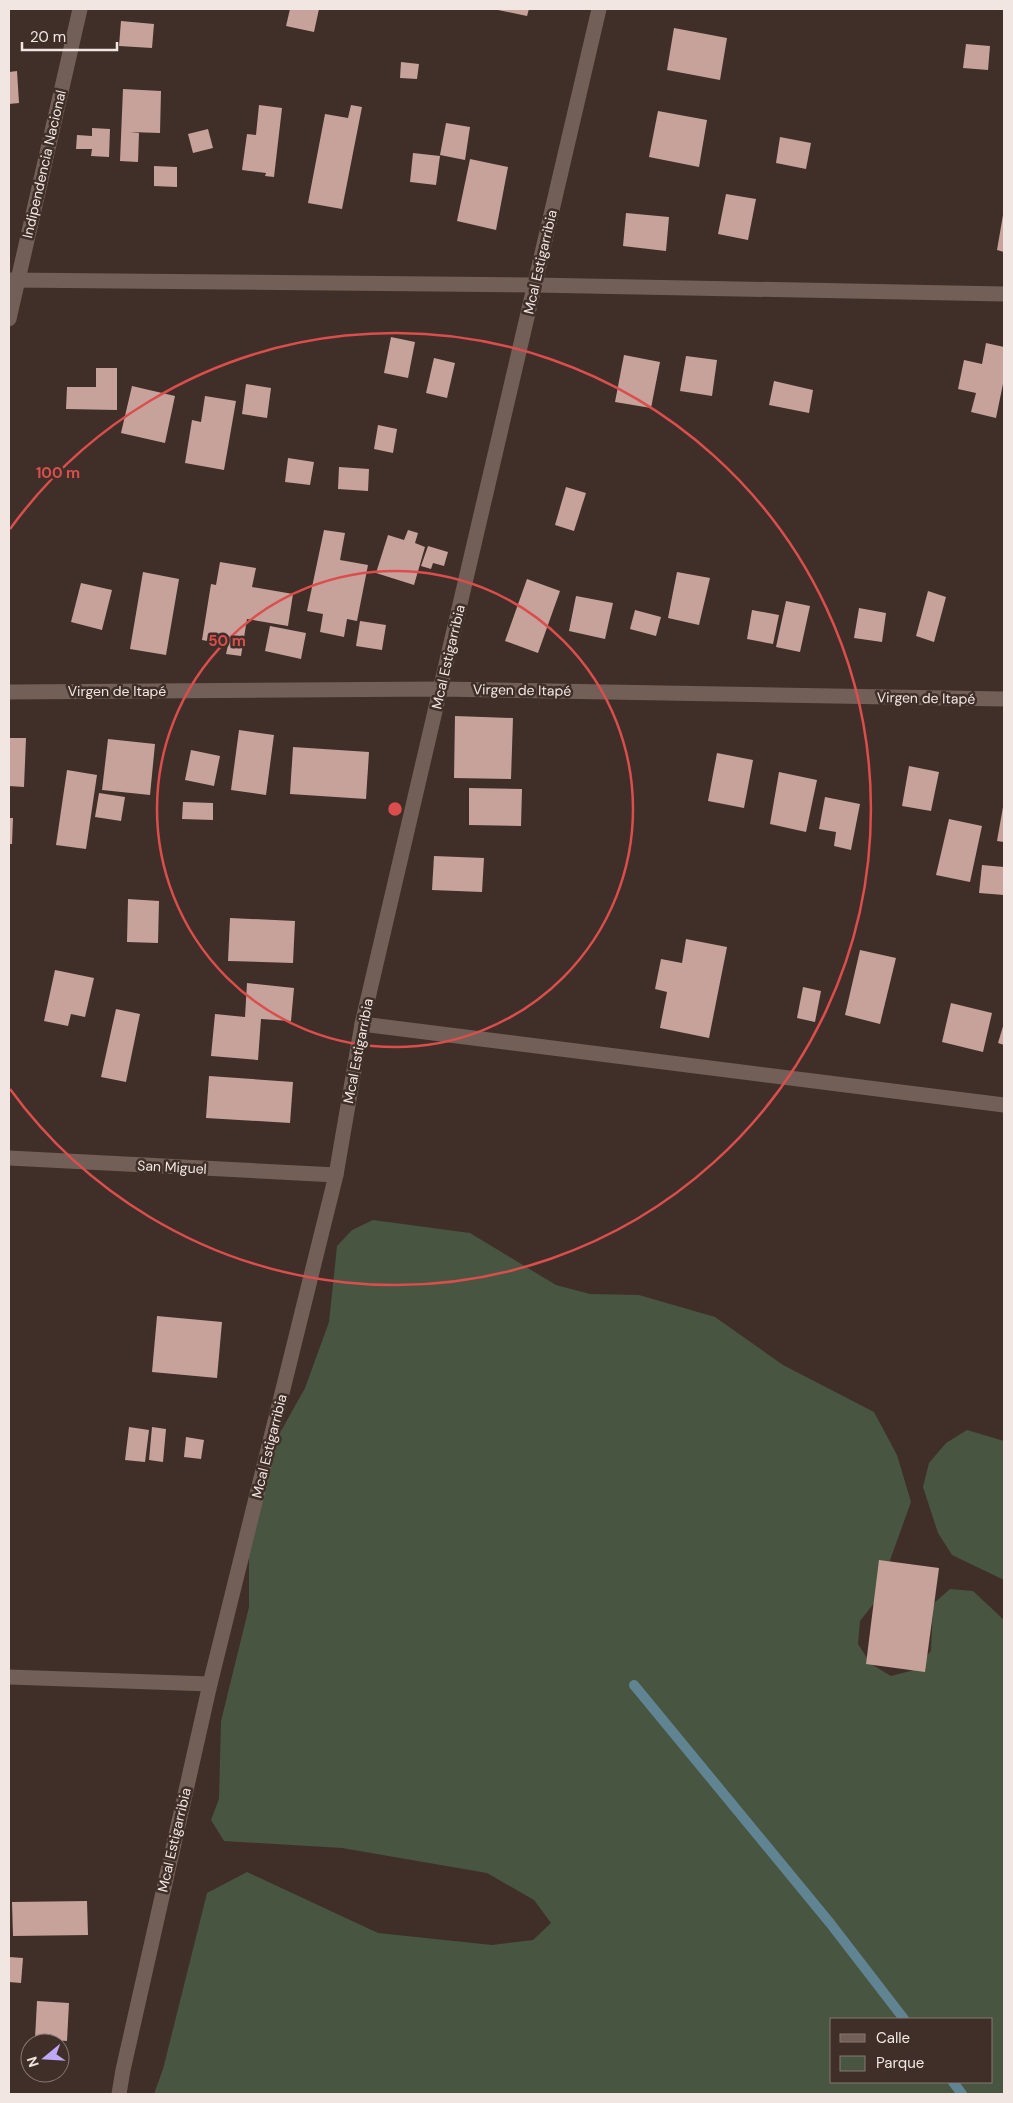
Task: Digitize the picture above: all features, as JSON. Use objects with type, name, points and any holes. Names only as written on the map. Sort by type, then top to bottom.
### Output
[{"type":"street","name":"Indipendencia Nacional","points":[[9,319],[13,280],[80,9]]},
{"type":"street","name":"Mcal Estigarribia","points":[[119,2094],[210,1684],[336,1175],[362,1024],[599,9]]},
{"type":"street","points":[[13,280],[535,285],[1004,294]]},
{"type":"street","name":"Virgen de Itapé","points":[[9,692],[441,689],[1004,699]]},
{"type":"street","points":[[362,1024],[1004,1105]]},
{"type":"street","name":"San Miguel","points":[[9,1158],[336,1175]]},
{"type":"street","points":[[9,1677],[210,1684]]},
{"type":"green space","points":[[373,1220],[470,1233],[556,1285],[590,1294],[639,1295],[715,1317],[783,1365],[874,1412],[897,1455],[911,1502],[875,1602],[860,1621],[858,1644],[871,1664],[891,1676],[914,1670],[931,1651],[933,1604],[950,1589],[973,1591],[1004,1620],[1004,2094],[154,2094],[163,2069],[207,1893],[247,1872],[378,1933],[492,1945],[533,1940],[551,1923],[534,1900],[487,1873],[342,1848],[224,1841],[211,1820],[219,1799],[221,1721],[249,1607],[249,1530],[271,1449],[305,1388],[329,1322],[337,1246],[352,1230]]},
{"type":"green space","points":[[967,1430],[1004,1441],[1004,1580],[952,1555],[938,1533],[923,1487],[929,1463],[946,1443]]},
{"type":"building","points":[[290,9],[319,9],[314,32],[286,26]]},
{"type":"building","points":[[498,9],[529,9],[527,16]]},
{"type":"building","points":[[121,21],[154,24],[152,48],[119,46]]},
{"type":"building","points":[[674,28],[727,38],[720,80],[667,70]]},
{"type":"building","points":[[966,44],[990,46],[988,70],[963,68]]},
{"type":"building","points":[[401,62],[419,64],[417,79],[400,78]]},
{"type":"building","points":[[17,71],[19,103],[9,104],[9,72]]},
{"type":"building","points":[[123,89],[161,91],[160,133],[130,132],[139,133],[138,162],[120,161]]},
{"type":"building","points":[[259,105],[282,108],[274,177],[265,176],[266,173],[242,170],[247,134],[256,135]]},
{"type":"building","points":[[351,105],[362,107],[342,209],[308,203],[325,114],[348,118]]},
{"type":"building","points":[[658,111],[707,120],[699,167],[649,157]]},
{"type":"building","points":[[446,123],[470,127],[465,160],[440,155]]},
{"type":"building","points":[[92,128],[110,129],[109,157],[91,156],[92,149],[76,149],[77,135],[92,136]]},
{"type":"building","points":[[208,129],[213,148],[193,153],[188,134]]},
{"type":"building","points":[[780,137],[811,143],[806,169],[776,163]]},
{"type":"building","points":[[413,153],[440,156],[436,185],[410,182]]},
{"type":"building","points":[[470,159],[508,167],[496,230],[457,221]]},
{"type":"building","points":[[154,166],[177,167],[177,187],[154,186]]},
{"type":"building","points":[[726,194],[756,199],[748,240],[718,234]]},
{"type":"building","points":[[626,213],[669,217],[666,251],[623,246]]},
{"type":"building","points":[[1004,215],[1004,252],[997,250]]},
{"type":"building","points":[[391,337],[415,342],[408,378],[384,373]]},
{"type":"building","points":[[986,343],[1004,347],[1004,379],[996,418],[971,412],[976,393],[958,389],[964,360],[982,364]]},
{"type":"building","points":[[624,355],[660,362],[651,408],[615,402]]},
{"type":"building","points":[[686,356],[717,360],[712,396],[680,391]]},
{"type":"building","points":[[434,358],[455,363],[447,398],[426,393]]},
{"type":"building","points":[[96,368],[117,368],[117,410],[66,409],[67,387],[96,387]]},
{"type":"building","points":[[774,381],[813,390],[809,413],[769,405]]},
{"type":"building","points":[[246,384],[271,388],[267,418],[242,414]]},
{"type":"building","points":[[132,386],[175,396],[165,443],[121,433]]},
{"type":"building","points":[[205,396],[236,401],[224,470],[185,463],[192,420],[201,422]]},
{"type":"building","points":[[378,425],[397,429],[393,453],[374,449]]},
{"type":"building","points":[[288,458],[314,462],[310,485],[285,482]]},
{"type":"building","points":[[339,467],[369,469],[368,491],[338,489]]},
{"type":"building","points":[[566,487],[586,493],[574,531],[555,525]]},
{"type":"building","points":[[324,530],[345,533],[340,560],[368,565],[357,621],[347,619],[344,637],[320,632],[323,614],[307,611]]},
{"type":"building","points":[[408,530],[418,533],[415,543],[425,547],[414,585],[376,573],[388,535],[404,540]]},
{"type":"building","points":[[428,546],[448,552],[444,566],[433,563],[431,569],[421,566]]},
{"type":"building","points":[[220,562],[256,568],[252,587],[293,594],[288,626],[247,619],[241,656],[226,654],[228,645],[202,640],[211,584],[216,585]]},
{"type":"building","points":[[143,572],[179,579],[166,655],[130,649]]},
{"type":"building","points":[[677,572],[710,578],[699,625],[668,618]]},
{"type":"building","points":[[527,579],[560,591],[538,653],[505,641]]},
{"type":"building","points":[[81,583],[112,590],[102,630],[71,622]]},
{"type":"building","points":[[928,591],[946,597],[934,642],[916,636]]},
{"type":"building","points":[[576,596],[613,603],[605,639],[569,631]]},
{"type":"building","points":[[786,601],[810,606],[800,652],[776,647]]},
{"type":"building","points":[[859,608],[886,613],[882,642],[854,638]]},
{"type":"building","points":[[635,610],[661,617],[656,636],[630,629]]},
{"type":"building","points":[[752,610],[779,615],[773,644],[747,639]]},
{"type":"building","points":[[360,621],[386,625],[382,650],[356,646]]},
{"type":"building","points":[[270,626],[306,633],[301,659],[265,651]]},
{"type":"building","points":[[455,716],[513,718],[511,779],[454,778]]},
{"type":"building","points":[[239,730],[274,735],[266,795],[231,790]]},
{"type":"building","points":[[9,738],[26,738],[24,787],[9,786]]},
{"type":"building","points":[[108,739],[155,744],[150,795],[102,790]]},
{"type":"building","points":[[293,747],[369,752],[366,799],[290,794]]},
{"type":"building","points":[[191,750],[220,756],[214,786],[185,780]]},
{"type":"building","points":[[717,753],[753,760],[744,808],[708,801]]},
{"type":"building","points":[[909,766],[939,772],[931,811],[902,806]]},
{"type":"building","points":[[67,770],[97,775],[86,849],[56,845]]},
{"type":"building","points":[[779,772],[817,780],[806,832],[770,824]]},
{"type":"building","points":[[469,788],[522,789],[521,826],[469,825]]},
{"type":"building","points":[[99,793],[125,797],[121,821],[95,817]]},
{"type":"building","points":[[825,797],[860,804],[851,850],[834,846],[836,832],[819,829]]},
{"type":"building","points":[[183,802],[213,803],[213,820],[182,819]]},
{"type":"building","points":[[1004,807],[1004,842],[997,841]]},
{"type":"building","points":[[9,818],[13,818],[12,844],[9,844]]},
{"type":"building","points":[[949,819],[982,826],[970,882],[936,875]]},
{"type":"building","points":[[434,856],[484,858],[482,892],[432,890]]},
{"type":"building","points":[[982,865],[1004,867],[1004,895],[979,893]]},
{"type":"building","points":[[128,899],[159,901],[158,943],[127,942]]},
{"type":"building","points":[[230,918],[295,921],[293,963],[228,961]]},
{"type":"building","points":[[686,939],[727,947],[709,1038],[660,1028],[667,992],[655,989],[661,959],[682,963]]},
{"type":"building","points":[[860,950],[896,958],[880,1024],[845,1015]]},
{"type":"building","points":[[55,970],[94,978],[85,1017],[71,1014],[68,1026],[44,1021]]},
{"type":"building","points":[[247,983],[294,988],[291,1021],[261,1019],[258,1060],[211,1056],[215,1014],[245,1017]]},
{"type":"building","points":[[803,987],[821,991],[815,1022],[797,1018]]},
{"type":"building","points":[[951,1003],[992,1013],[983,1052],[942,1042]]},
{"type":"building","points":[[116,1009],[140,1014],[126,1082],[101,1077]]},
{"type":"building","points":[[1004,1023],[1004,1045],[998,1043]]},
{"type":"building","points":[[209,1076],[293,1082],[290,1123],[206,1118]]},
{"type":"building","points":[[157,1316],[222,1322],[217,1378],[152,1372]]},
{"type":"building","points":[[129,1427],[149,1430],[145,1462],[125,1460]]},
{"type":"building","points":[[152,1427],[166,1429],[163,1462],[149,1460]]},
{"type":"building","points":[[186,1437],[204,1440],[201,1459],[184,1457]]},
{"type":"building","points":[[879,1560],[939,1568],[925,1672],[866,1664]]},
{"type":"building","points":[[87,1901],[88,1935],[13,1936],[12,1902]]},
{"type":"building","points":[[9,1957],[23,1958],[21,1983],[9,1982]]},
{"type":"building","points":[[37,2001],[69,2003],[67,2033],[35,2033]]},
{"type":"waterway","points":[[634,1685],[830,1923],[903,2018]]},
{"type":"waterway","points":[[954,2083],[962,2094]]}]
